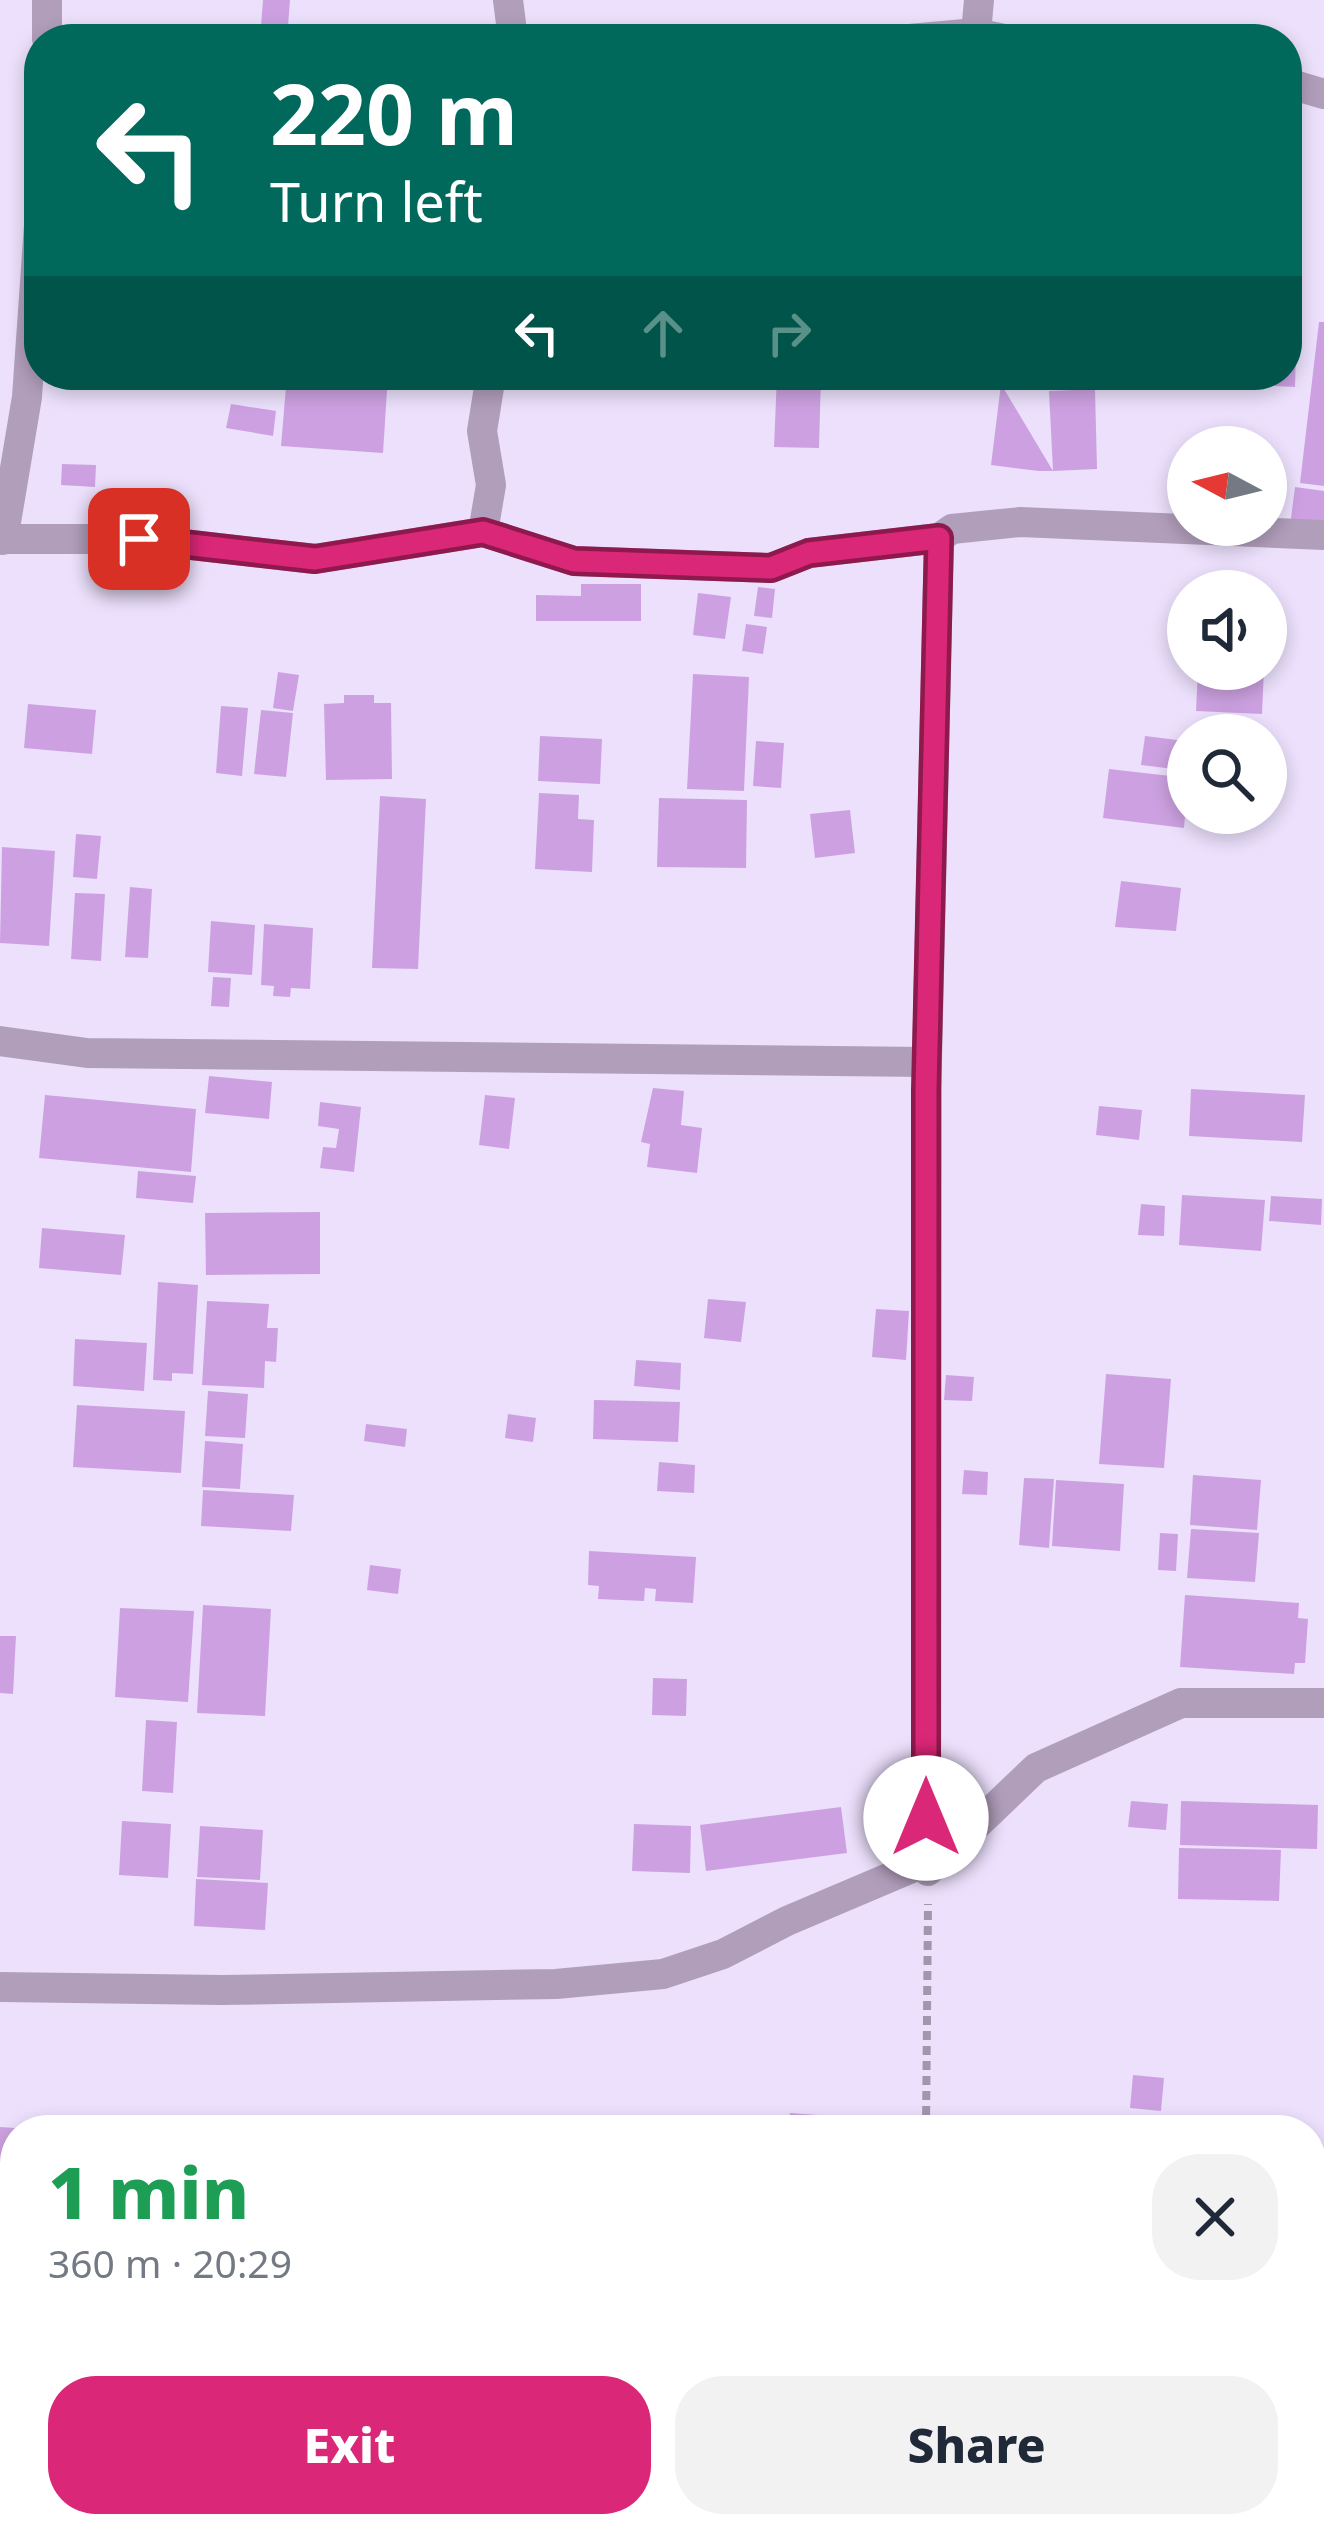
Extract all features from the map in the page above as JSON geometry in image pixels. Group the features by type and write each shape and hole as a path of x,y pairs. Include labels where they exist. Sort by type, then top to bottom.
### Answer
{"street":[{"path":"27,390 2,540 139,539 315,559 483,532 574,561 771,568 809,553 939,538 952,529 1020,522 1324,535"},
{"path":"483,532 490,485 482,431 488,390"},
{"path":"927,1866 927,1062 939,538"},
{"path":"0,1041 87,1053 927,1062"},
{"path":"0,1987 222,1990 556,1984 663,1974 723,1954 788,1921 927,1866 1036,1768 1181,1703 1324,1703"}],"path":[{"path":"926,2115 927,1866"}],"building":[{"path":"263,0 290,0 288,24 261,24"},
{"path":"1319,322 1324,322 1324,486 1300,483"},
{"path":"286,390 387,390 383,453 281,446"},
{"path":"776,390 821,390 819,448 774,447"},
{"path":"1000,390 1005,390 1053,471 991,465"},
{"path":"1095,390 1097,469 1053,471 1049,391"},
{"path":"231,404 276,411 273,436 226,428"},
{"path":"62,464 96,465 95,487 61,485"},
{"path":"1295,487 1324,491 1324,530 1290,526"},
{"path":"581,584 641,584 641,621 536,621 536,595 581,596"},
{"path":"758,587 775,589 772,618 754,616"},
{"path":"698,593 731,597 725,639 693,635"},
{"path":"746,624 767,627 763,654 742,651"},
{"path":"278,672 299,675 293,711 273,708"},
{"path":"693,674 749,677 744,791 687,789"},
{"path":"1197,690 1263,690 1262,714 1196,711"},
{"path":"344,695 374,695 374,703 391,703 392,779 326,780 324,704 344,703"},
{"path":"28,704 96,710 92,754 24,748"},
{"path":"221,706 248,708 242,776 216,773"},
{"path":"261,710 293,713 286,777 254,774"},
{"path":"540,736 602,739 600,784 538,781"},
{"path":"1145,736 1167,739 1167,768 1141,765"},
{"path":"756,741 784,743 781,788 753,786"},
{"path":"1109,769 1167,776 1167,826 1103,818"},
{"path":"539,793 579,795 578,819 594,820 592,872 535,869"},
{"path":"380,796 426,799 418,969 372,968"},
{"path":"659,798 747,800 746,868 657,867"},
{"path":"850,810 855,853 815,858 810,814"},
{"path":"76,834 101,836 97,879 73,877"},
{"path":"2,847 55,851 49,946 0,943"},
{"path":"1121,881 1181,888 1176,931 1115,927"},
{"path":"130,887 152,889 148,958 125,957"},
{"path":"75,893 105,894 101,961 71,959"},
{"path":"211,921 255,925 252,975 208,972"},
{"path":"264,924 313,928 310,989 291,988 290,997 273,996 274,986 261,985"},
{"path":"213,977 231,978 229,1007 211,1006"},
{"path":"209,1076 272,1082 269,1119 205,1113"},
{"path":"653,1088 684,1091 681,1125 702,1128 697,1173 647,1167 650,1144 641,1142"},
{"path":"1191,1089 1305,1095 1302,1142 1189,1136"},
{"path":"45,1095 196,1109 191,1172 39,1158"},
{"path":"485,1095 515,1098 509,1149 479,1145"},
{"path":"320,1102 361,1107 354,1172 320,1168 323,1147 336,1148 339,1129 318,1126"},
{"path":"1099,1106 1142,1110 1139,1140 1096,1135"},
{"path":"138,1171 196,1176 193,1203 136,1198"},
{"path":"1182,1195 1265,1200 1261,1251 1179,1245"},
{"path":"1271,1196 1322,1199 1321,1225 1269,1221"},
{"path":"1141,1204 1165,1206 1164,1236 1138,1235"},
{"path":"320,1212 320,1274 206,1275 205,1213"},
{"path":"42,1228 125,1235 121,1275 39,1268"},
{"path":"158,1282 198,1285 193,1374 172,1373 172,1381 153,1380"},
{"path":"708,1299 746,1302 741,1342 704,1338"},
{"path":"207,1301 269,1304 267,1328 278,1328 276,1362 265,1361 264,1388 202,1385"},
{"path":"876,1309 909,1311 906,1360 872,1357"},
{"path":"75,1339 147,1343 144,1391 73,1386"},
{"path":"636,1360 681,1363 680,1390 634,1386"},
{"path":"1106,1374 1171,1379 1164,1468 1099,1464"},
{"path":"946,1375 974,1377 972,1401 944,1400"},
{"path":"208,1391 248,1394 245,1438 205,1436"},
{"path":"594,1400 680,1402 678,1442 593,1439"},
{"path":"77,1405 185,1411 181,1473 73,1467"},
{"path":"508,1414 536,1418 533,1442 505,1438"},
{"path":"366,1424 407,1429 405,1447 364,1441"},
{"path":"205,1441 243,1444 240,1489 202,1487"},
{"path":"659,1462 695,1465 694,1493 657,1491"},
{"path":"964,1470 988,1472 987,1495 962,1494"},
{"path":"1193,1475 1261,1480 1257,1530 1190,1525"},
{"path":"1024,1478 1054,1479 1049,1548 1019,1545"},
{"path":"1056,1480 1124,1484 1120,1551 1052,1546"},
{"path":"203,1490 294,1495 291,1531 201,1526"},
{"path":"1191,1529 1259,1533 1255,1582 1187,1578"},
{"path":"1160,1533 1178,1534 1176,1571 1158,1570"},
{"path":"589,1551 696,1557 693,1603 655,1601 656,1589 645,1588 644,1601 598,1599 599,1586 588,1585"},
{"path":"370,1565 401,1569 398,1594 367,1590"},
{"path":"1185,1595 1299,1603 1298,1618 1308,1619 1305,1663 1295,1663 1294,1674 1180,1667"},
{"path":"203,1605 271,1609 265,1716 197,1713"},
{"path":"120,1608 194,1611 188,1702 115,1697"},
{"path":"0,1636 16,1636 13,1694 0,1693"},
{"path":"653,1678 687,1679 686,1716 652,1715"},
{"path":"146,1720 177,1722 173,1793 142,1791"},
{"path":"1131,1801 1168,1804 1166,1830 1128,1827"},
{"path":"1181,1801 1318,1805 1317,1849 1180,1845"},
{"path":"841,1807 847,1853 706,1871 700,1825"},
{"path":"122,1821 171,1824 168,1878 119,1875"},
{"path":"634,1824 691,1826 690,1873 632,1871"},
{"path":"200,1826 263,1830 260,1880 197,1877"},
{"path":"1179,1848 1281,1850 1279,1901 1178,1899"},
{"path":"196,1879 268,1883 265,1930 194,1926"},
{"path":"1133,2075 1164,2078 1161,2111 1130,2108"}],"route":[{"path":"139,539 315,559 483,532 574,561 771,568 809,553 939,538 926,1090 926,1818"}]}
